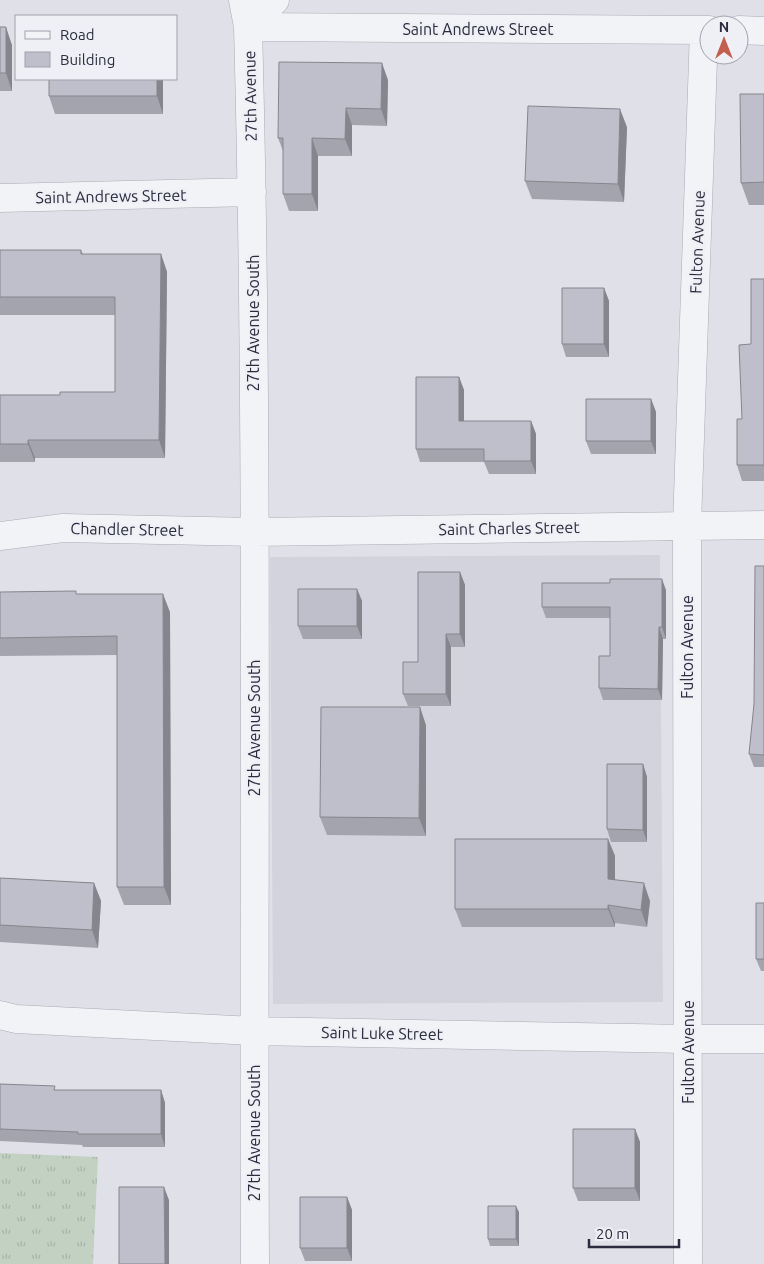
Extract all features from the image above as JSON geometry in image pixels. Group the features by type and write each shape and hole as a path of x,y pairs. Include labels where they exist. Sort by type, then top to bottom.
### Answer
{"street":[{"name":"27th Avenue","path":"243,0 248,27 252,192"},
{"path":"248,27 275,0"},
{"name":"Saint Andrews Street","path":"248,27 699,30"},
{"path":"749,30 764,31"},
{"name":"Fulton Avenue","path":"688,1264 687,525 705,65"},
{"name":"Saint Andrews Street","path":"0,198 252,192"},
{"name":"27th Avenue South","path":"252,192 255,532 254,1264"},
{"name":"Saint Charles Street","path":"255,532 764,525"},
{"name":"Chandler Street","path":"0,536 63,528 255,532"},
{"name":"Saint Luke Street","path":"0,1015 16,1019 254,1031 764,1039"}],"shaded area":[{"path":"660,555 663,1002 273,1004 270,557"}],"green space":[{"path":"0,1153 98,1157 93,1264 0,1264"}],"building":[{"path":"0,27 6,27 6,73 0,73"},
{"path":"279,62 382,63 381,109 346,108 345,139 312,138 312,194 283,194 283,138 278,138"},
{"path":"49,80 157,80 157,96 49,96"},
{"path":"740,94 764,94 764,182 741,183"},
{"path":"528,106 620,109 618,184 525,181"},
{"path":"0,250 81,250 81,254 161,254 159,440 28,440 28,444 0,444 0,395 60,395 60,392 115,392 115,297 0,297"},
{"path":"751,279 764,279 764,465 737,465 737,419 742,419 739,345 751,344"},
{"path":"562,288 604,288 604,344 562,344"},
{"path":"416,377 459,377 459,421 531,421 531,461 484,461 484,449 416,449"},
{"path":"586,399 651,399 651,441 586,441"},
{"path":"755,566 764,566 764,755 749,754 754,704"},
{"path":"418,572 460,572 460,634 446,634 446,694 403,694 403,662 418,662"},
{"path":"610,579 662,579 662,627 659,627 658,689 599,688 599,656 610,656 610,607 542,607 542,583 610,583"},
{"path":"298,589 357,589 357,626 298,626"},
{"path":"76,591 76,594 163,594 164,887 117,887 117,636 0,638 0,592"},
{"path":"321,707 420,707 419,818 320,817"},
{"path":"607,764 643,764 643,830 607,829"},
{"path":"455,839 608,839 608,879 644,883 641,910 608,905 608,909 455,909"},
{"path":"0,878 94,883 92,930 0,925"},
{"path":"756,903 764,903 764,959 756,959"},
{"path":"0,1084 55,1086 54,1090 161,1090 161,1134 78,1134 78,1132 0,1129"},
{"path":"573,1129 635,1129 635,1188 573,1188"},
{"path":"119,1187 164,1187 165,1264 119,1264"},
{"path":"300,1197 347,1197 347,1248 300,1248"},
{"path":"488,1206 516,1206 516,1239 488,1239"}]}
